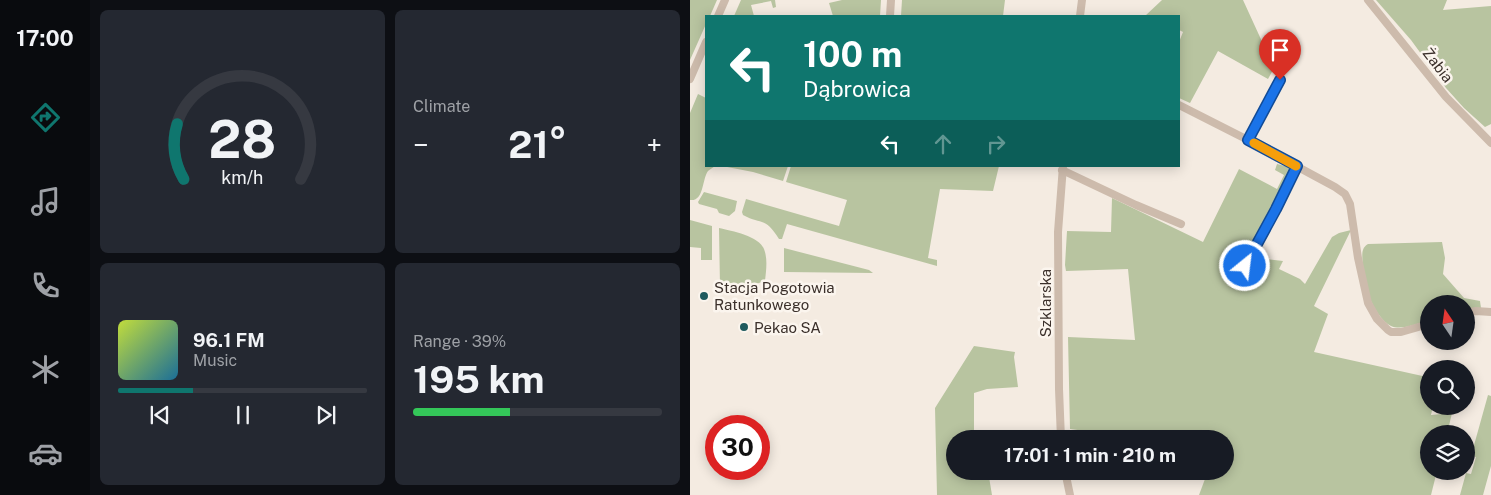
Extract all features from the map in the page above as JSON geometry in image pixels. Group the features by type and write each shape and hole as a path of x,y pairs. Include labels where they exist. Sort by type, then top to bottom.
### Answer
{"street":[{"path":"718,15 725,0"},
{"path":"890,15 891,0"},
{"path":"1080,15 1082,0"},
{"name":"Żabia","path":"1368,0 1446,97 1491,143"},
{"path":"690,79 705,44"},
{"path":"1248,140 1280,80"},
{"path":"1180,106 1335,187 1348,199 1362,280 1370,307 1391,332 1401,332 1420,327"},
{"path":"1245,266 1297,166"},
{"path":"1063,168 1136,205 1181,224"},
{"name":"Szklarska","path":"1061,430 1058,232 1063,168"},
{"path":"1475,311 1491,312"},
{"path":"1067,480 1070,495"}],"green space":[{"path":"690,0 717,0 710,15 705,15 705,26 690,60"},
{"path":"741,0 775,0 776,7 773,8 771,1 751,5 754,15 734,15"},
{"path":"842,0 881,0 880,15 833,15 829,3"},
{"path":"902,0 1005,0 1003,15 901,15"},
{"path":"1162,0 1243,0 1270,59 1280,73 1273,70 1268,79 1218,51 1190,103 1180,98 1180,40 1183,32 1180,30 1180,15 1146,15"},
{"path":"1376,0 1447,0 1443,10 1491,6 1491,124 1485,127 1464,108 1446,88 1411,40"},
{"path":"698,94 705,98 705,167 714,167 708,171 700,194 695,200 690,200 690,113"},
{"path":"1277,164 1289,167 1291,173 1280,199 1270,211 1239,267 1246,271 1257,258 1283,261 1279,269 1300,279 1305,284 1332,237 1351,230 1314,306 1328,314 1314,352 1420,375 1420,415 1452,415 1449,425 1420,425 1420,480 1435,480 1431,495 1199,495 1205,480 1234,480 1234,430 1070,429 1068,337 1135,340 1128,269 1066,271 1067,231 1111,232 1112,198 1203,242 1239,169 1277,189 1284,175 1275,170"},
{"path":"727,167 788,167 783,181"},
{"path":"791,167 999,167 993,191 940,189 928,258 937,260 937,266 787,224 782,239 779,239 766,224 743,215 742,212 746,199 839,226 847,200 786,182"},
{"path":"704,192 737,201 735,211 729,216 719,213 717,209 699,204 698,202"},
{"path":"690,220 712,226 712,260 701,260 701,248 690,247"},
{"path":"719,228 751,237 761,244 766,257 765,281 750,284 750,287 720,286"},
{"path":"1442,242 1445,258 1443,274 1461,295 1420,295 1420,323 1400,328 1391,326 1381,318 1369,295 1362,259 1364,247 1368,244"},
{"path":"784,248 869,270 873,273 784,272"},
{"path":"1475,300 1480,301 1481,308 1475,309"},
{"path":"974,346 1015,352 1018,387 987,389 974,393 974,430 946,430 946,480 990,480 992,495 937,495 935,408"},
{"path":"1488,395 1491,396 1491,466 1483,495 1460,495 1464,480 1475,480 1475,442"}],"slow traffic":[{"path":"1254,143 1296,166"}],"place":[{"name":"Stacja Pogotowia Ratunkowego","path":"704,296"},
{"name":"Pekao SA","path":"744,327"}],"route":[{"path":"1245,266 1297,166 1248,140 1280,80"}]}
